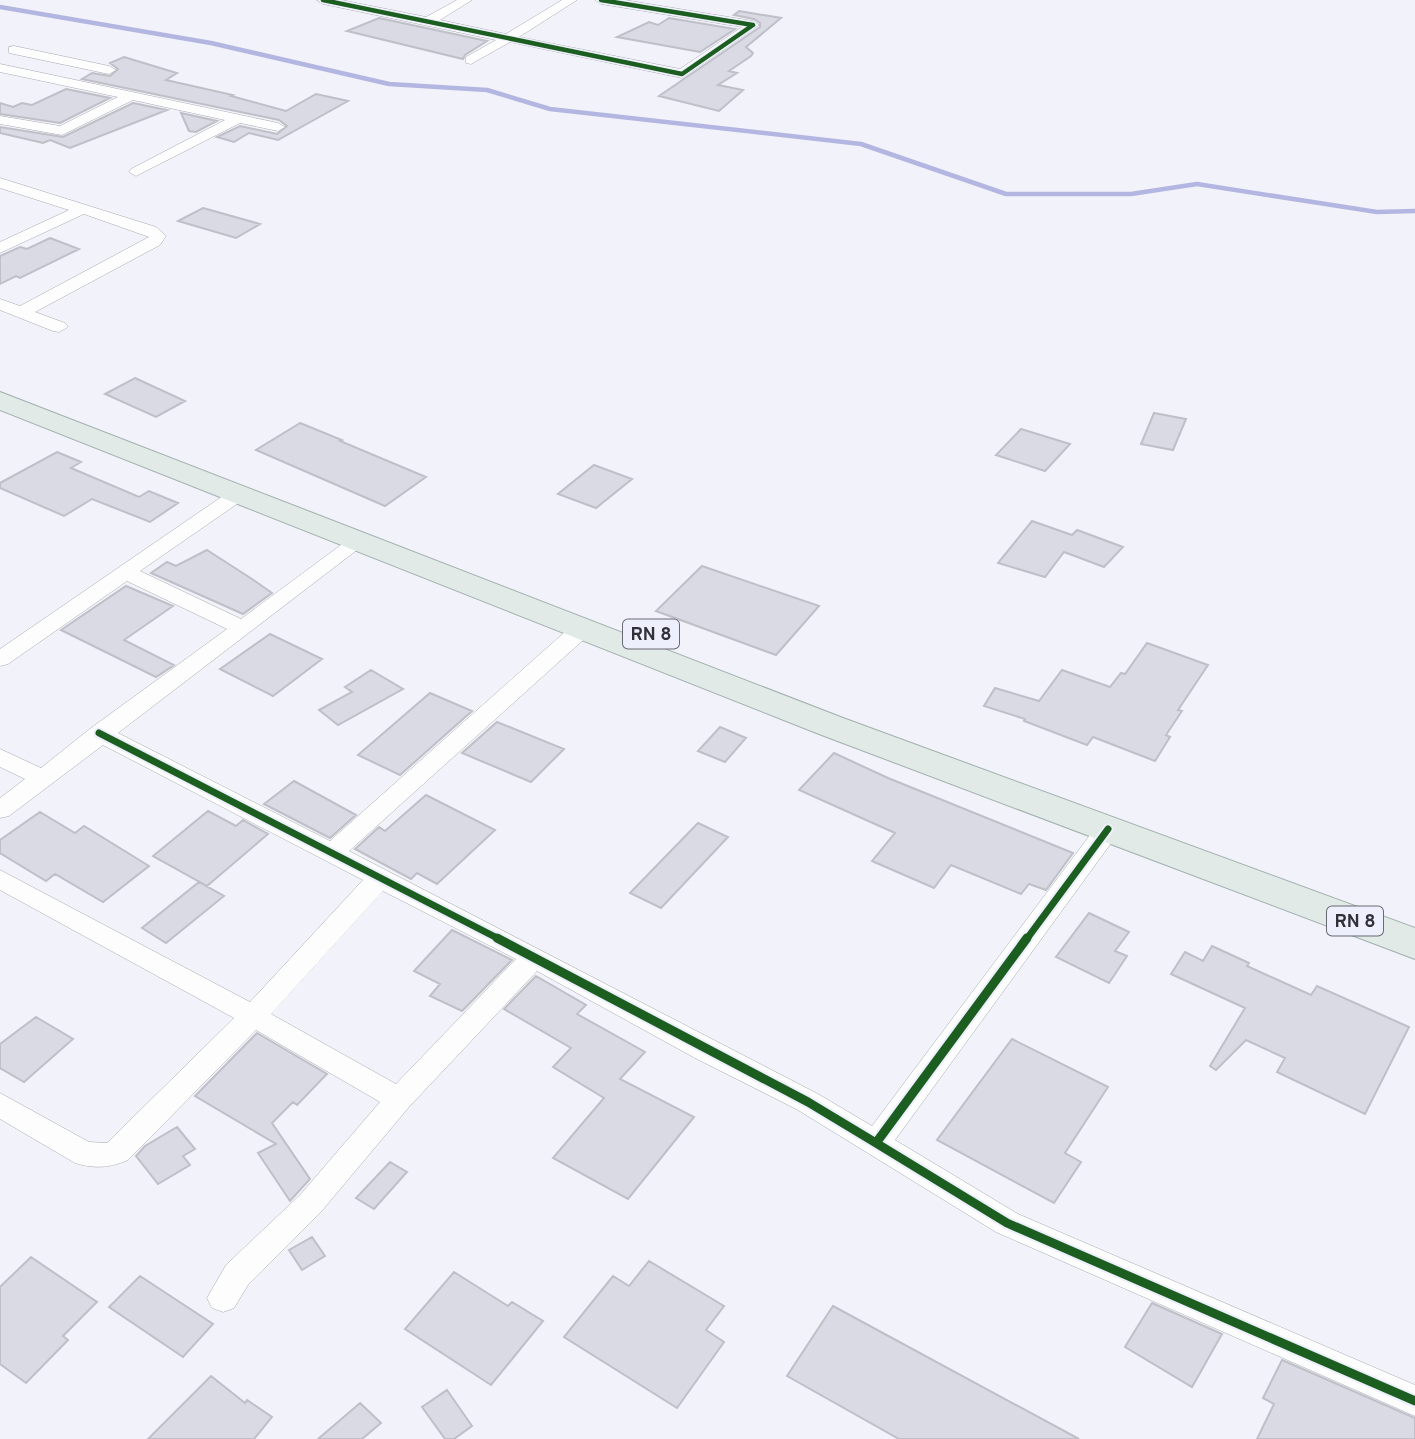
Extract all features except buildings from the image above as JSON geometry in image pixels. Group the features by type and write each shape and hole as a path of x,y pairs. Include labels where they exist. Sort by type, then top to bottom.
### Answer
{"main road":[{"name":"RN 8","path":"0,382 1031,782 1268,880 1296,898"},
{"name":"RN 8","path":"0,400 831,726 1415,944"}],"street":[{"path":"323,0 682,74 753,25 654,4 601,0"},
{"path":"429,21 466,0"},
{"path":"471,60 571,0"},
{"path":"0,58 34,37"},
{"path":"0,44 109,70"},
{"path":"0,68 278,127"},
{"path":"0,120 62,131 133,95"},
{"path":"136,172 237,119"},
{"path":"0,183 85,208 150,230 158,236 155,242 21,312"},
{"path":"0,247 85,208"},
{"path":"0,304 59,327"},
{"path":"0,659 240,493"},
{"path":"0,810 99,733 360,540"},
{"path":"125,572 242,628"},
{"path":"333,852 583,628"},
{"path":"99,733 333,852 808,1102 1007,1223 1415,1401"},
{"path":"0,757 42,778"},
{"path":"876,1143 1108,829"},
{"path":"0,1105 85,1154 109,1155 118,1151 253,1016 381,877"},
{"path":"0,879 253,1016 399,1099"},
{"path":"223,1298 237,1275 310,1203 399,1099 534,957"}],"waterway":[{"path":"0,7 211,43 389,84 487,90 550,109 861,144 1006,194 1131,194 1197,184 1377,212 1415,211"}],"cycle path":[{"path":"323,0 682,74 753,25 601,0"},
{"path":"99,733 584,983 705,1050 808,1102 876,1143 1108,829"},
{"path":"876,1143 1007,1223 1415,1401"}]}
